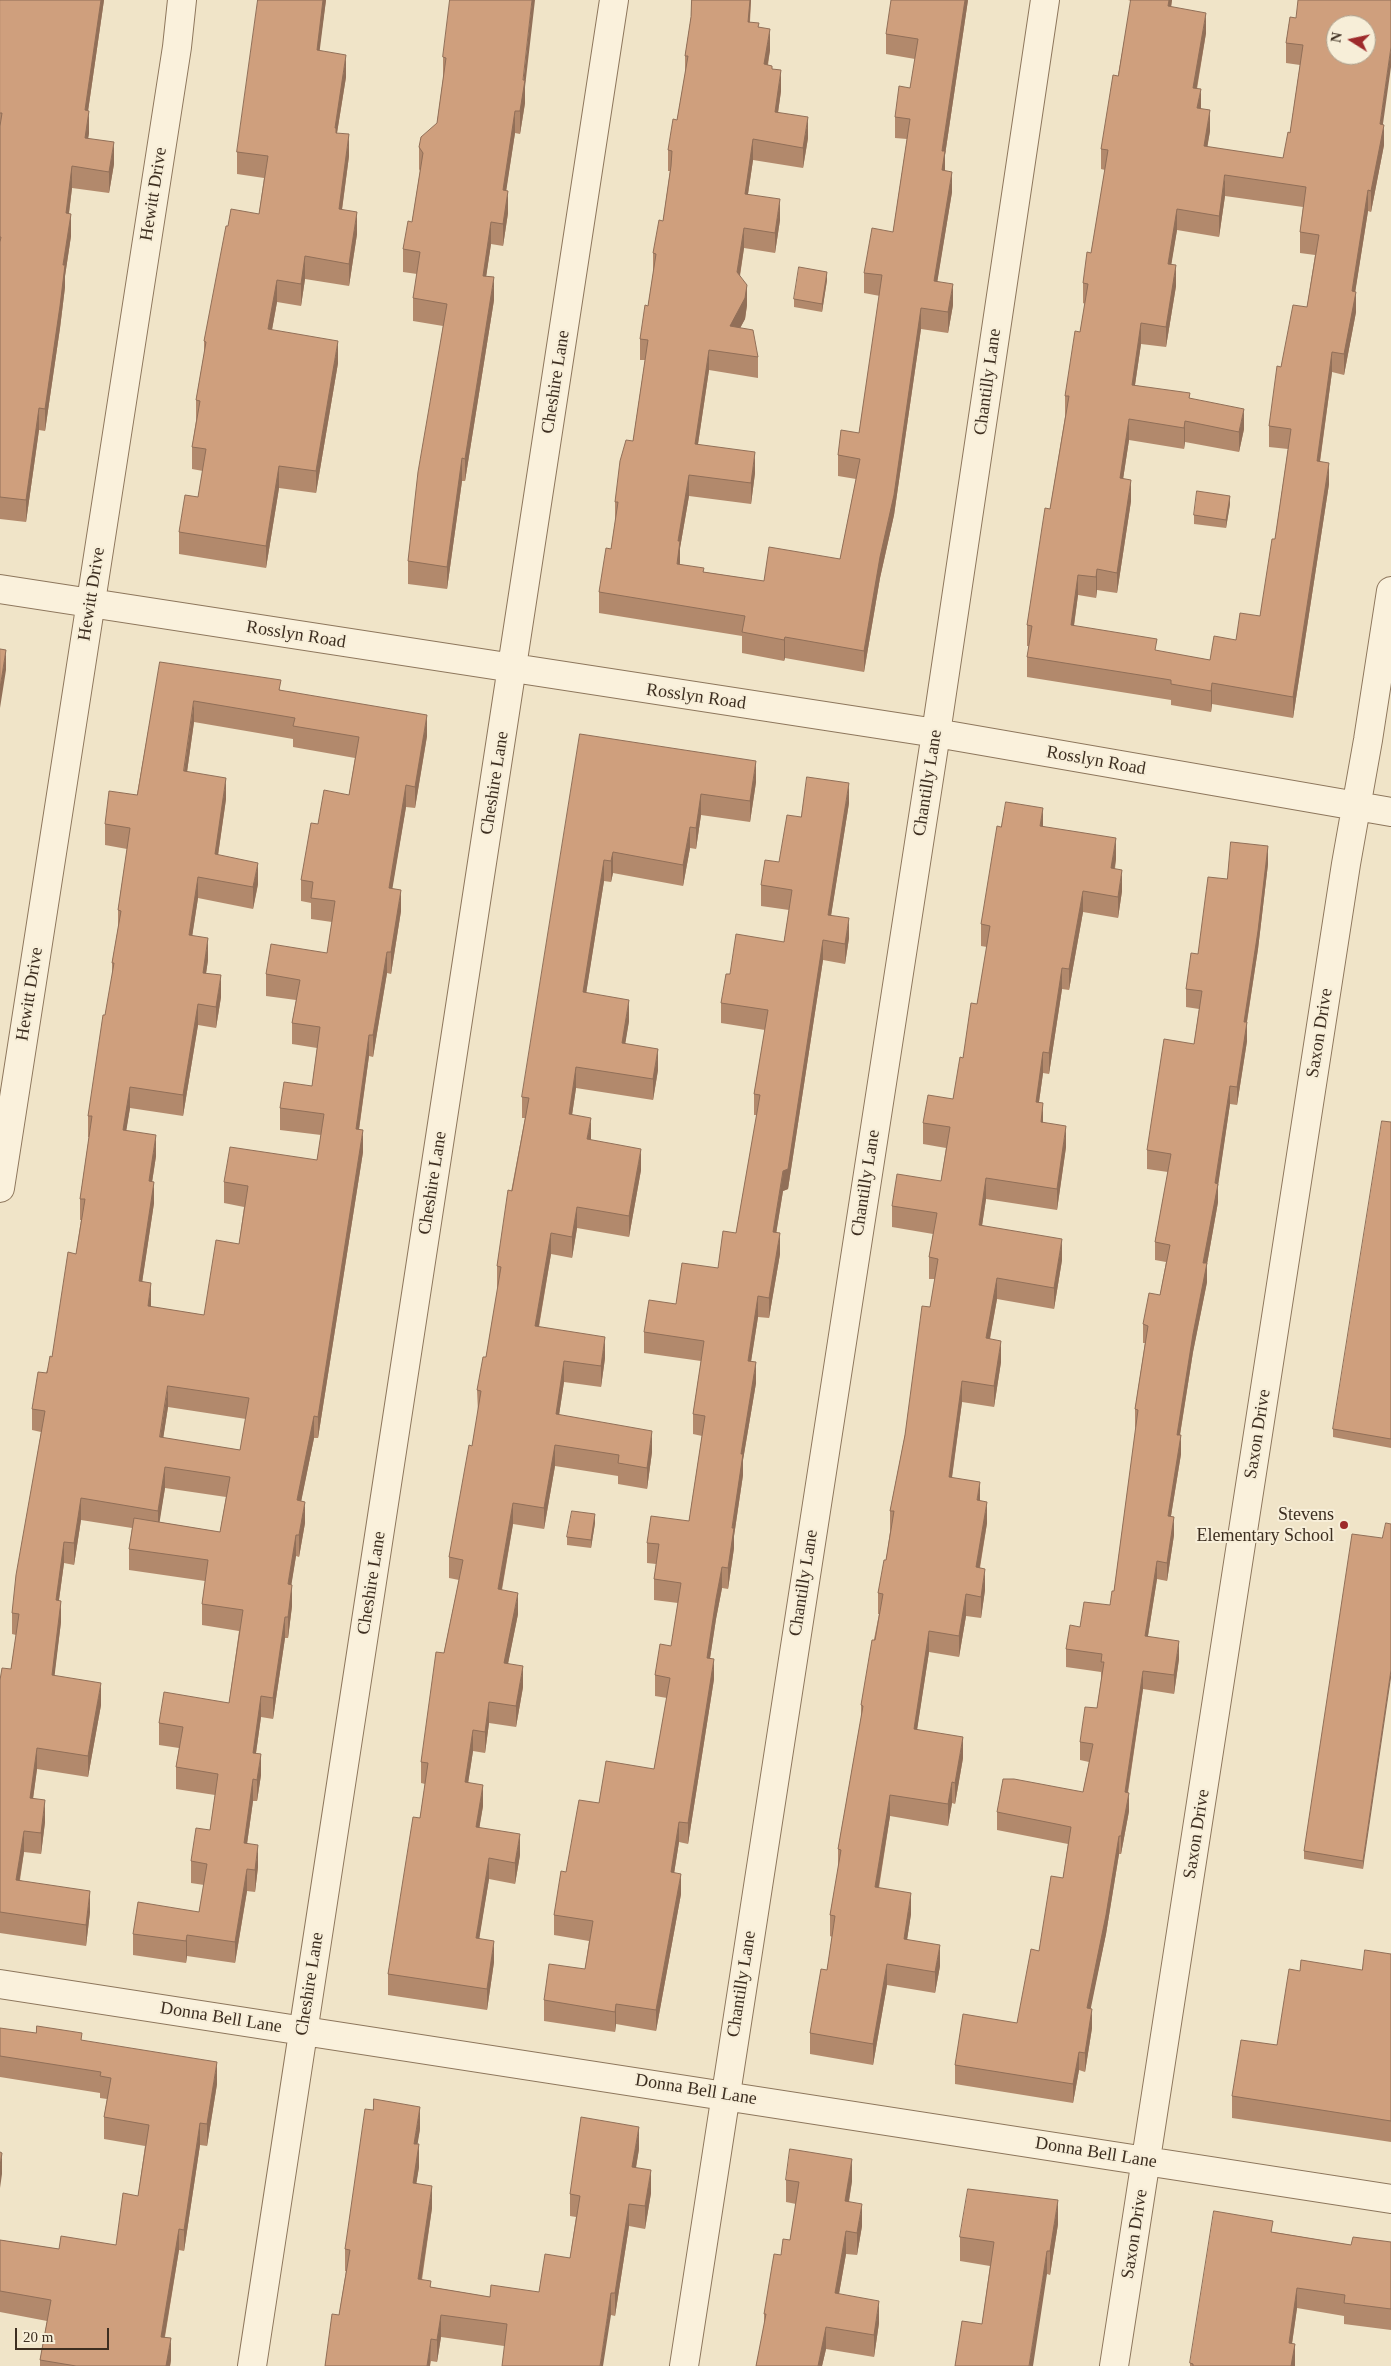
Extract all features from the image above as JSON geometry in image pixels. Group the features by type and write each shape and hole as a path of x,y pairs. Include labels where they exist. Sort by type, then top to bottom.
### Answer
{"street":[{"name":"Hewitt Drive","path":"0,1188 172,77 182,0"},
{"name":"Cheshire Lane","path":"252,2366 614,0"},
{"name":"Chantilly Lane","path":"684,2366 724,2095 936,733 1045,0"},
{"name":"Rosslyn Road","path":"0,589 936,733 1391,812"},
{"name":"Saxon Drive","path":"1114,2366 1355,806 1368,740 1391,591"},
{"name":"Donna Bell Lane","path":"0,1984 1391,2199"}],"building":[{"path":"0,0 101,0 85,110 89,111 85,138 114,142 109,172 72,166 66,213 71,214 63,265 65,265 60,306 45,409 39,408 26,500 0,497 0,126 2,113 0,113"},
{"path":"258,0 323,0 317,50 346,55 335,128 336,133 349,134 339,209 357,212 349,264 305,256 301,284 277,280 268,329 338,341 316,471 279,466 266,546 179,532 185,495 198,497 206,449 192,447 200,401 196,400 206,342 204,341 226,226 228,226 231,209 259,214 268,156 237,152"},
{"path":"450,0 532,0 523,80 525,80 520,111 515,111 503,190 508,191 503,224 491,222 483,276 494,277 465,459 462,458 447,567 408,561 418,472 447,304 413,298 420,252 403,249 408,221 412,222 423,153 419,147 421,137 437,123 446,58 443,57"},
{"path":"692,0 750,0 748,22 759,23 758,27 770,29 764,64 772,66 772,69 781,70 775,112 808,117 803,148 753,139 745,194 780,199 775,233 744,228 737,272 747,285 745,298 730,326 753,330 758,357 709,350 695,444 755,452 751,483 689,475 678,541 680,541 677,564 704,568 703,572 764,581 769,547 840,559 860,459 838,455 841,430 859,433 882,275 864,273 872,228 893,232 910,119 895,117 899,86 910,88 918,39 886,34 891,0 965,0 942,151 945,151 942,170 952,172 934,281 953,284 948,312 921,308 894,495 880,557 864,651 785,637 784,640 742,632 745,616 599,592 606,548 611,549 618,502 615,502 620,461 626,440 633,441 648,340 640,339 645,305 648,306 656,254 653,253 659,220 663,221 671,166 672,151 668,150 673,119 677,120 688,56 685,56"},
{"path":"1131,0 1169,0 1168,6 1206,13 1193,88 1201,89 1197,108 1210,110 1204,146 1283,158 1288,132 1290,133 1303,45 1286,43 1290,17 1296,18 1298,0 1391,0 1391,47 1380,124 1384,125 1371,191 1368,190 1352,291 1356,292 1344,354 1332,352 1317,461 1329,463 1293,697 1212,683 1211,691 1171,684 1171,680 1027,657 1032,626 1027,625 1045,508 1050,509 1069,396 1065,396 1075,331 1080,332 1088,284 1083,283 1087,252 1091,253 1108,150 1101,149 1113,75 1118,76","holes":["1225,175 1306,187 1300,232 1319,235 1307,307 1293,305 1281,367 1277,366 1269,426 1291,429 1275,539 1272,539 1260,616 1240,613 1236,640 1214,636 1210,660 1155,650 1157,639 1071,625 1078,575 1096,577 1097,569 1117,573 1131,480 1120,478 1129,419 1184,428 1185,421 1239,432 1244,409 1189,398 1190,393 1132,385 1141,323 1166,327 1176,265 1168,264 1177,209 1219,216"]},
{"path":"799,267 827,272 822,304 794,299"},
{"path":"1197,491 1230,496 1226,520 1194,515"},
{"path":"0,649 6,650 0,688"},
{"path":"160,662 281,680 279,690 427,715 415,787 406,785 389,888 401,890 391,952 387,952 373,1035 369,1035 356,1129 363,1130 318,1417 314,1416 297,1500 305,1502 299,1535 296,1535 288,1584 292,1585 288,1617 285,1617 273,1698 261,1696 253,1753 261,1754 257,1780 253,1779 244,1843 258,1845 255,1870 247,1869 235,1942 187,1935 186,1941 133,1934 138,1902 199,1912 207,1864 191,1861 196,1828 210,1830 218,1774 176,1767 183,1727 159,1723 164,1692 229,1703 243,1610 202,1604 208,1560 129,1549 134,1518 220,1532 230,1477 165,1467 158,1511 81,1498 74,1543 64,1542 56,1600 61,1601 52,1675 101,1683 88,1756 37,1748 30,1798 45,1800 41,1833 24,1831 16,1880 90,1891 86,1925 0,1912 0,1680 2,1668 11,1669 19,1614 12,1613 16,1575 45,1411 32,1409 38,1372 47,1373 50,1356 52,1357 68,1252 76,1254 85,1199 80,1199 92,1116 88,1116 121,911 118,910 130,828 105,824 109,791 137,795","holes":["194,701 295,718 293,726 359,737 349,795 324,790 318,824 311,823 301,880 313,882 311,898 335,901 327,953 271,944 266,974 300,980 292,1023 320,1027 312,1086 284,1082 280,1108 324,1114 317,1160 230,1147 224,1182 248,1186 239,1244 216,1240 204,1315 148,1306 151,1283 139,1281 154,1182 149,1181 156,1135 123,1130 130,1087 183,1095 198,1004 216,1007 221,975 203,973 208,938 189,935 198,877 253,887 258,863 215,854 226,778 184,771","168,1386 249,1398 240,1450 160,1437"]},
{"path":"580,734 756,761 750,801 701,794 696,828 690,827 683,865 613,852 611,861 604,860 583,992 629,1000 622,1043 658,1049 653,1079 576,1067 569,1114 591,1118 587,1139 641,1149 629,1216 577,1207 572,1237 551,1233 535,1326 605,1337 601,1366 564,1361 556,1414 652,1431 647,1468 618,1463 619,1455 555,1445 544,1508 513,1503 498,1589 518,1593 504,1663 523,1666 516,1706 489,1702 485,1732 473,1730 465,1782 483,1785 476,1827 520,1834 515,1863 489,1858 476,1938 494,1941 487,1989 388,1974 413,1817 420,1818 428,1763 421,1762 436,1652 444,1653 463,1560 449,1557 469,1445 472,1446 481,1391 477,1390 483,1357 486,1357 501,1267 497,1266 508,1190 512,1191 529,1098 522,1097"},
{"path":"807,777 849,783 828,915 849,918 845,944 823,940 788,1169 783,1171 773,1232 780,1233 769,1298 758,1296 748,1361 756,1362 741,1454 743,1454 732,1528 734,1528 728,1568 722,1567 716,1599 707,1658 714,1659 688,1823 679,1822 671,1872 681,1874 656,2010 616,2004 615,2012 544,2000 549,1964 585,1969 593,1921 554,1915 561,1871 566,1872 579,1800 599,1803 606,1761 654,1769 670,1678 655,1675 660,1644 671,1646 681,1583 654,1579 659,1544 647,1543 651,1516 689,1521 705,1416 693,1414 704,1341 644,1332 649,1300 676,1304 682,1263 718,1268 723,1231 736,1233 760,1095 754,1094 768,1010 721,1003 726,974 730,974 736,934 784,942 792,890 761,885 765,860 779,862 787,815 801,817"},
{"path":"1006,802 1043,808 1040,826 1116,838 1111,868 1122,870 1118,897 1083,891 1069,969 1062,968 1049,1053 1043,1052 1036,1102 1043,1103 1041,1122 1066,1126 1057,1189 986,1178 979,1225 1062,1239 1054,1288 997,1278 986,1338 1001,1341 994,1386 962,1381 949,1477 980,1482 977,1500 987,1502 976,1567 985,1569 981,1597 966,1594 959,1636 929,1631 914,1729 963,1737 955,1783 952,1782 948,1804 890,1795 875,1887 911,1893 904,1939 940,1945 935,1972 887,1964 873,2044 810,2033 821,1969 827,1970 835,1916 830,1915 841,1850 838,1849 863,1706 861,1705 872,1640 875,1640 883,1594 878,1593 884,1560 886,1560 894,1511 890,1511 905,1435 922,1306 930,1307 938,1259 929,1257 937,1213 892,1206 897,1174 941,1181 950,1127 923,1123 928,1095 953,1099 960,1057 963,1058 971,1003 977,1004 990,926 981,924 997,826 1001,827"},
{"path":"1231,842 1268,846 1258,931 1244,1022 1247,1022 1237,1087 1230,1086 1215,1183 1218,1184 1203,1263 1207,1263 1193,1334 1177,1435 1181,1435 1168,1516 1174,1517 1167,1563 1157,1561 1145,1636 1179,1641 1174,1675 1143,1671 1125,1792 1129,1793 1121,1836 1119,1836 1106,1915 1087,2008 1092,2009 1085,2053 1079,2052 1073,2084 955,2065 963,2014 1017,2023 1031,1949 1039,1951 1051,1876 1063,1878 1071,1827 997,1812 1003,1779 1014,1779 1083,1792 1093,1744 1080,1742 1085,1707 1097,1708 1104,1662 1101,1662 1102,1654 1066,1649 1070,1625 1080,1627 1084,1602 1110,1605 1112,1591 1114,1591 1138,1410 1135,1409 1148,1326 1143,1324 1149,1293 1160,1295 1170,1245 1155,1242 1171,1154 1147,1150 1164,1039 1194,1044 1202,991 1186,989 1191,953 1198,954 1208,877 1227,879"},
{"path":"1382,1121 1391,1122 1391,1439 1333,1429"},
{"path":"572,1511 595,1514 591,1540 567,1537"},
{"path":"1386,1523 1391,1524 1391,1670 1363,1861 1304,1851 1352,1534 1382,1538"},
{"path":"1365,1950 1391,1954 1391,2121 1232,2096 1241,2040 1277,2045 1289,1969 1300,1971 1301,1960 1362,1970"},
{"path":"37,2026 82,2033 81,2040 217,2062 207,2124 200,2123 184,2230 179,2229 161,2337 171,2338 166,2366 76,2366 40,2360 51,2300 0,2291 0,2240 59,2249 61,2236 116,2245 123,2193 138,2196 149,2125 104,2117 111,2078 100,2076 101,2072 0,2056 0,2028 36,2033"},
{"path":"374,2099 420,2107 414,2144 419,2144 413,2183 432,2186 418,2279 431,2281 430,2287 490,2297 491,2285 539,2292 545,2254 570,2258 580,2196 570,2194 581,2117 639,2127 632,2167 651,2170 645,2206 629,2204 615,2293 611,2293 600,2366 502,2366 507,2324 441,2315 437,2340 431,2339 427,2366 325,2366 332,2314 339,2315 350,2250 345,2249 365,2109 373,2110"},
{"path":"790,2149 852,2159 845,2201 862,2204 857,2233 846,2231 835,2293 879,2301 874,2335 826,2327 818,2366 756,2366 766,2314 764,2314 774,2254 781,2255 783,2239 790,2240 799,2182 786,2180"},
{"path":"968,2189 1058,2200 1050,2251 1047,2251 1029,2366 955,2366 962,2321 982,2324 994,2242 960,2237"},
{"path":"1214,2211 1273,2221 1271,2232 1351,2245 1353,2237 1391,2242 1391,2309 1344,2303 1345,2295 1297,2288 1289,2343 1295,2344 1291,2366 1193,2366 1190,2363"}],"place":[{"name":"Stevens Elementary School","path":"1344,1525"}]}
